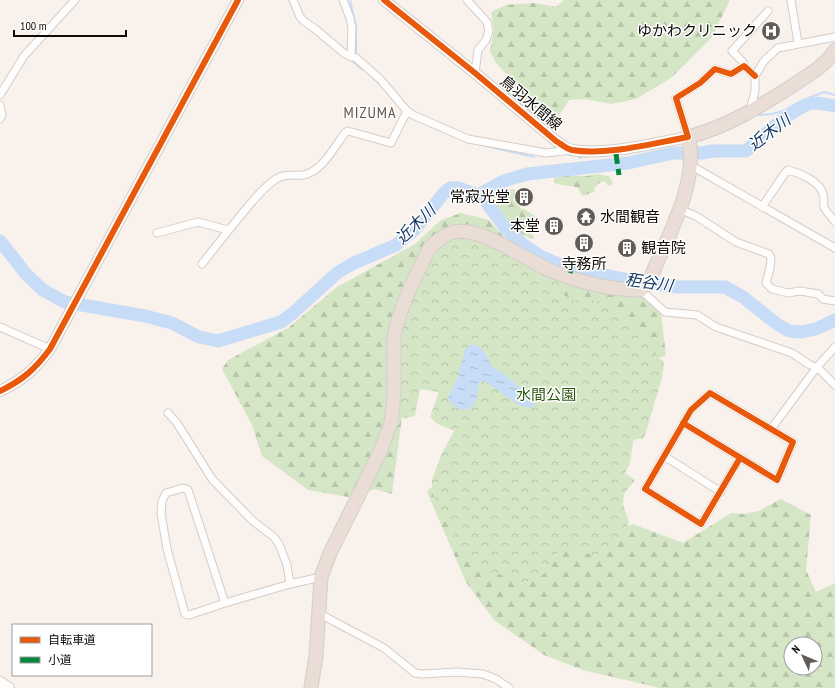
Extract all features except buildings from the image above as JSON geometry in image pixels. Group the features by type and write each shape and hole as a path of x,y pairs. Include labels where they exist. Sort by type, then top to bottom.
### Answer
{"highway":[{"path":"311,688 316,656 321,577 330,553 379,454 387,434 393,412 394,336 396,326 418,271 429,250 436,242 454,232 471,232 482,234 524,258 569,278 611,287 642,289 652,272 680,209 685,193 690,163 689,140 749,113 818,68 830,58 835,50"}],"street":[{"path":"0,95 24,56 75,0"},
{"path":"0,391 20,380 32,371 50,349 238,0"},
{"path":"293,0 300,17 305,22 345,54 356,58 380,79 407,111 423,120 468,139 546,153 571,150"},
{"path":"343,0 352,28 351,57"},
{"name":"鳥羽水間線","path":"384,0 476,73 556,141 571,150 616,150 689,140"},
{"path":"467,0 487,22 489,31 486,40 478,50 476,73"},
{"path":"791,0 798,43"},
{"path":"755,76 744,66 744,62 732,51 768,11"},
{"path":"749,113 755,91 755,76 764,62 778,48 835,37"},
{"path":"689,140 676,98 700,83 715,69 731,74 744,66"},
{"path":"0,105 2,116 0,119"},
{"path":"202,264 228,230 263,189 277,178 288,174 302,175 310,173 318,168 348,130 391,143 407,111"},
{"path":"690,163 762,207 835,248"},
{"path":"762,207 784,173 788,170 798,173 812,181 820,189 823,194 824,207 835,222"},
{"path":"680,209 696,216 736,242 769,254 772,258 766,283 772,289 788,293 800,291 818,294 823,299 835,301"},
{"path":"157,233 198,222 228,230"},
{"path":"642,289 665,312 697,315 716,327 792,353 816,368 835,385"},
{"path":"0,327 50,349"},
{"path":"770,429 816,368 835,348"},
{"path":"683,423 777,480 793,442 710,393 691,410 683,423 645,489 701,524 740,458"},
{"path":"168,413 177,424 212,479 253,521 274,537 279,544 287,565 290,584"},
{"path":"664,456 721,492"},
{"path":"225,603 188,490 182,488 166,493 162,501 162,513 167,549 185,614 189,615 290,584 321,577"},
{"path":"318,613 384,648 415,673 457,672 483,674 496,679 509,688"},
{"path":"0,682 9,688"}],"green space":[{"path":"564,0 730,0 712,37 671,78 636,99 611,104 586,99 569,100 558,117 542,125 500,89 509,77 496,63 490,51 494,29 491,12 506,5 534,3 556,7"},
{"path":"598,174 610,177 613,184 608,186 605,181 602,182 597,185 594,192 582,196 578,188 554,182 554,178 559,175 586,176"},
{"path":"513,189 515,190 515,196 513,200 522,209 536,217 529,229 534,237 533,239 509,227 492,198 495,193"},
{"path":"461,213 489,220 509,243 559,268 643,295 661,313 666,356 645,361 415,315 392,494 375,489 348,497 308,490 262,456 252,425 222,369 228,360 288,328 337,287 415,244 441,220"},
{"name":"水間公園","path":"470,237 482,239 509,256 565,282 561,293 574,301 592,300 615,309 638,326 652,351 664,362 662,378 645,435 643,439 636,439 633,441 630,464 625,473 635,480 624,494 623,504 629,522 624,535 603,553 593,556 580,550 563,547 558,552 545,573 534,579 519,584 505,576 475,567 463,557 449,524 435,501 432,491 432,480 442,453 454,431 438,424 430,417 439,392 420,389 415,416 406,418 399,416 401,387 399,333 419,282 430,258 437,251 453,239"},
{"path":"460,455 605,536 633,524 683,543 731,513 743,514 759,511 781,499 811,515 806,570 816,592 835,583 835,688 660,688 583,670 544,655 494,620 466,582 427,492"}],"water":[{"path":"472,344 484,351 492,367 504,374 532,398 534,405 532,408 520,406 483,380 479,383 475,402 469,409 465,410 457,408 451,402 448,398 458,377 465,350"}],"waterway":[{"path":"350,0 356,26 356,54"},
{"path":"349,59 356,64"},
{"path":"356,64 362,69 363,68"},
{"path":"372,77 381,85"},
{"path":"759,115 783,111 801,101 824,92 835,95"},
{"name":"近木川","path":"478,195 504,181 527,174 628,163 673,153 746,151 776,125 800,108 814,103 835,106"},
{"path":"473,143 534,157"},
{"path":"579,158 587,156"},
{"name":"近木川","path":"0,241 26,274 43,290 65,302 145,316 172,323 199,337 218,341 281,322 337,273 352,264 396,245 415,229 443,194 450,188 459,188 478,195 484,199 506,229 524,245 540,256 565,267 629,280 677,287 725,287 743,297 777,324 789,331 801,332 816,329 835,320"}],"marked path":[{"path":"616,154 619,175"},
{"path":"570,273 574,259"}],"cycle path":[{"path":"0,391 15,383 28,373 50,349 238,0"},
{"path":"384,0 475,73 556,141 572,150 615,150 688,137 676,98 700,83 715,69 731,74 744,66 755,76"},
{"path":"683,423 777,480 793,442 710,393 691,410 645,489 701,524 740,458"}],"place":[{"name":"ゆかわクリニック","path":"771,31"},
{"name":"常寂光堂","path":"524,197"},
{"name":"水間観音","path":"586,217"},
{"name":"本堂","path":"554,226"},
{"name":"寺務所","path":"584,243"},
{"name":"観音院","path":"627,248"}],"district":[{"name":"MIZUMA","path":"370,112"}],"water label":[{"name":"秬谷川","path":"649,282"}]}
